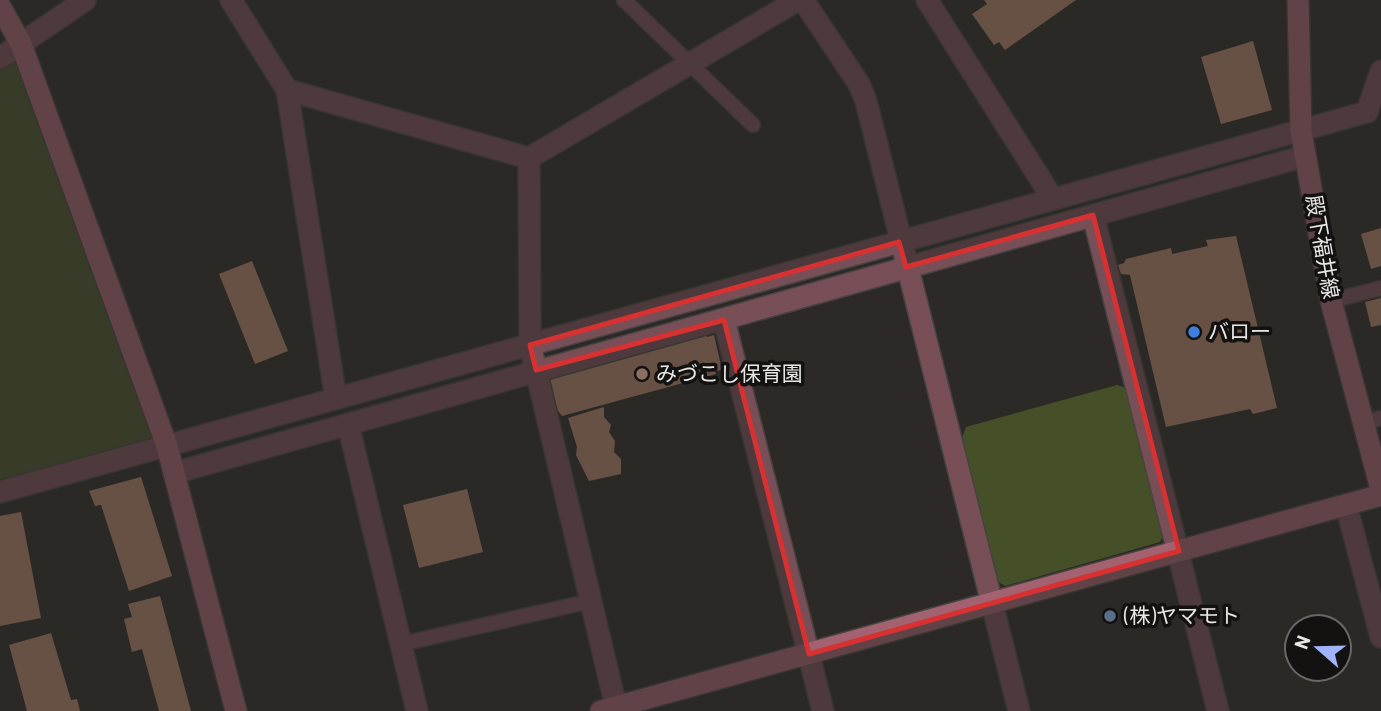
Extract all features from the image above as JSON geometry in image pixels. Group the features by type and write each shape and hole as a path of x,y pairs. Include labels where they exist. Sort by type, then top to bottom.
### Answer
{"street":[{"path":"0,58 85,0"},
{"path":"231,0 287,90 336,399"},
{"path":"287,90 529,158 798,0"},
{"path":"803,0 859,84 866,101 1018,711"},
{"path":"927,0 1053,199"},
{"name":"殿下福井線","path":"1297,0 1300,131 1331,301 1372,420 1381,489"},
{"path":"0,6 21,44 167,446 236,711"},
{"path":"0,492 1367,112 1381,71"},
{"path":"174,474 536,370 724,320 1305,156"},
{"path":"529,158 530,345 591,601 611,710 1381,495"},
{"path":"1093,215 1218,711"},
{"path":"724,320 823,711"},
{"path":"348,424 417,711"},
{"path":"1346,505 1381,637"}],"lane":[{"path":"624,0 752,125"},
{"path":"1331,301 1381,288"},
{"path":"401,644 591,601"}],"highlighted area":[{"path":"1093,215 1179,551 809,654 724,320 536,370 530,345 899,242 906,267"}],"green space":[{"path":"21,44 156,449 0,492 0,58"},
{"path":"1117,385 1129,389 1165,532 1160,542 1005,586 997,581 962,438 966,427"}],"building":[{"path":"984,0 1076,0 1005,50 999,42 994,45 972,14 987,4"},
{"path":"1253,41 1272,110 1221,124 1201,57"},
{"path":"1381,228 1381,266 1371,269 1361,234"},
{"path":"1236,236 1277,408 1253,414 1250,409 1166,427 1130,275 1121,274 1118,265 1126,259 1171,248 1172,254 1208,246 1206,240"},
{"path":"252,261 288,351 255,364 219,274"},
{"path":"1381,298 1381,325 1371,327 1365,302"},
{"path":"705,333 707,337 714,335 722,370 715,371 716,374 562,416 555,407 549,383 553,373"},
{"path":"604,407 604,417 611,425 609,432 615,441 614,452 621,459 621,474 589,481 576,455 577,447 568,418"},
{"path":"141,477 172,576 129,591 101,505 95,506 89,491"},
{"path":"467,489 483,552 419,568 403,505"},
{"path":"21,512 41,618 0,626 0,516"},
{"path":"160,596 191,711 159,711 142,649 132,652 124,619 132,617 128,604"},
{"path":"51,633 71,700 77,699 80,711 27,711 9,645"}],"place":[{"name":"バロー","path":"1194,332"},
{"name":"みづこし保育園","path":"642,374"},
{"name":"(株)ヤマモト","path":"1110,616"}]}
